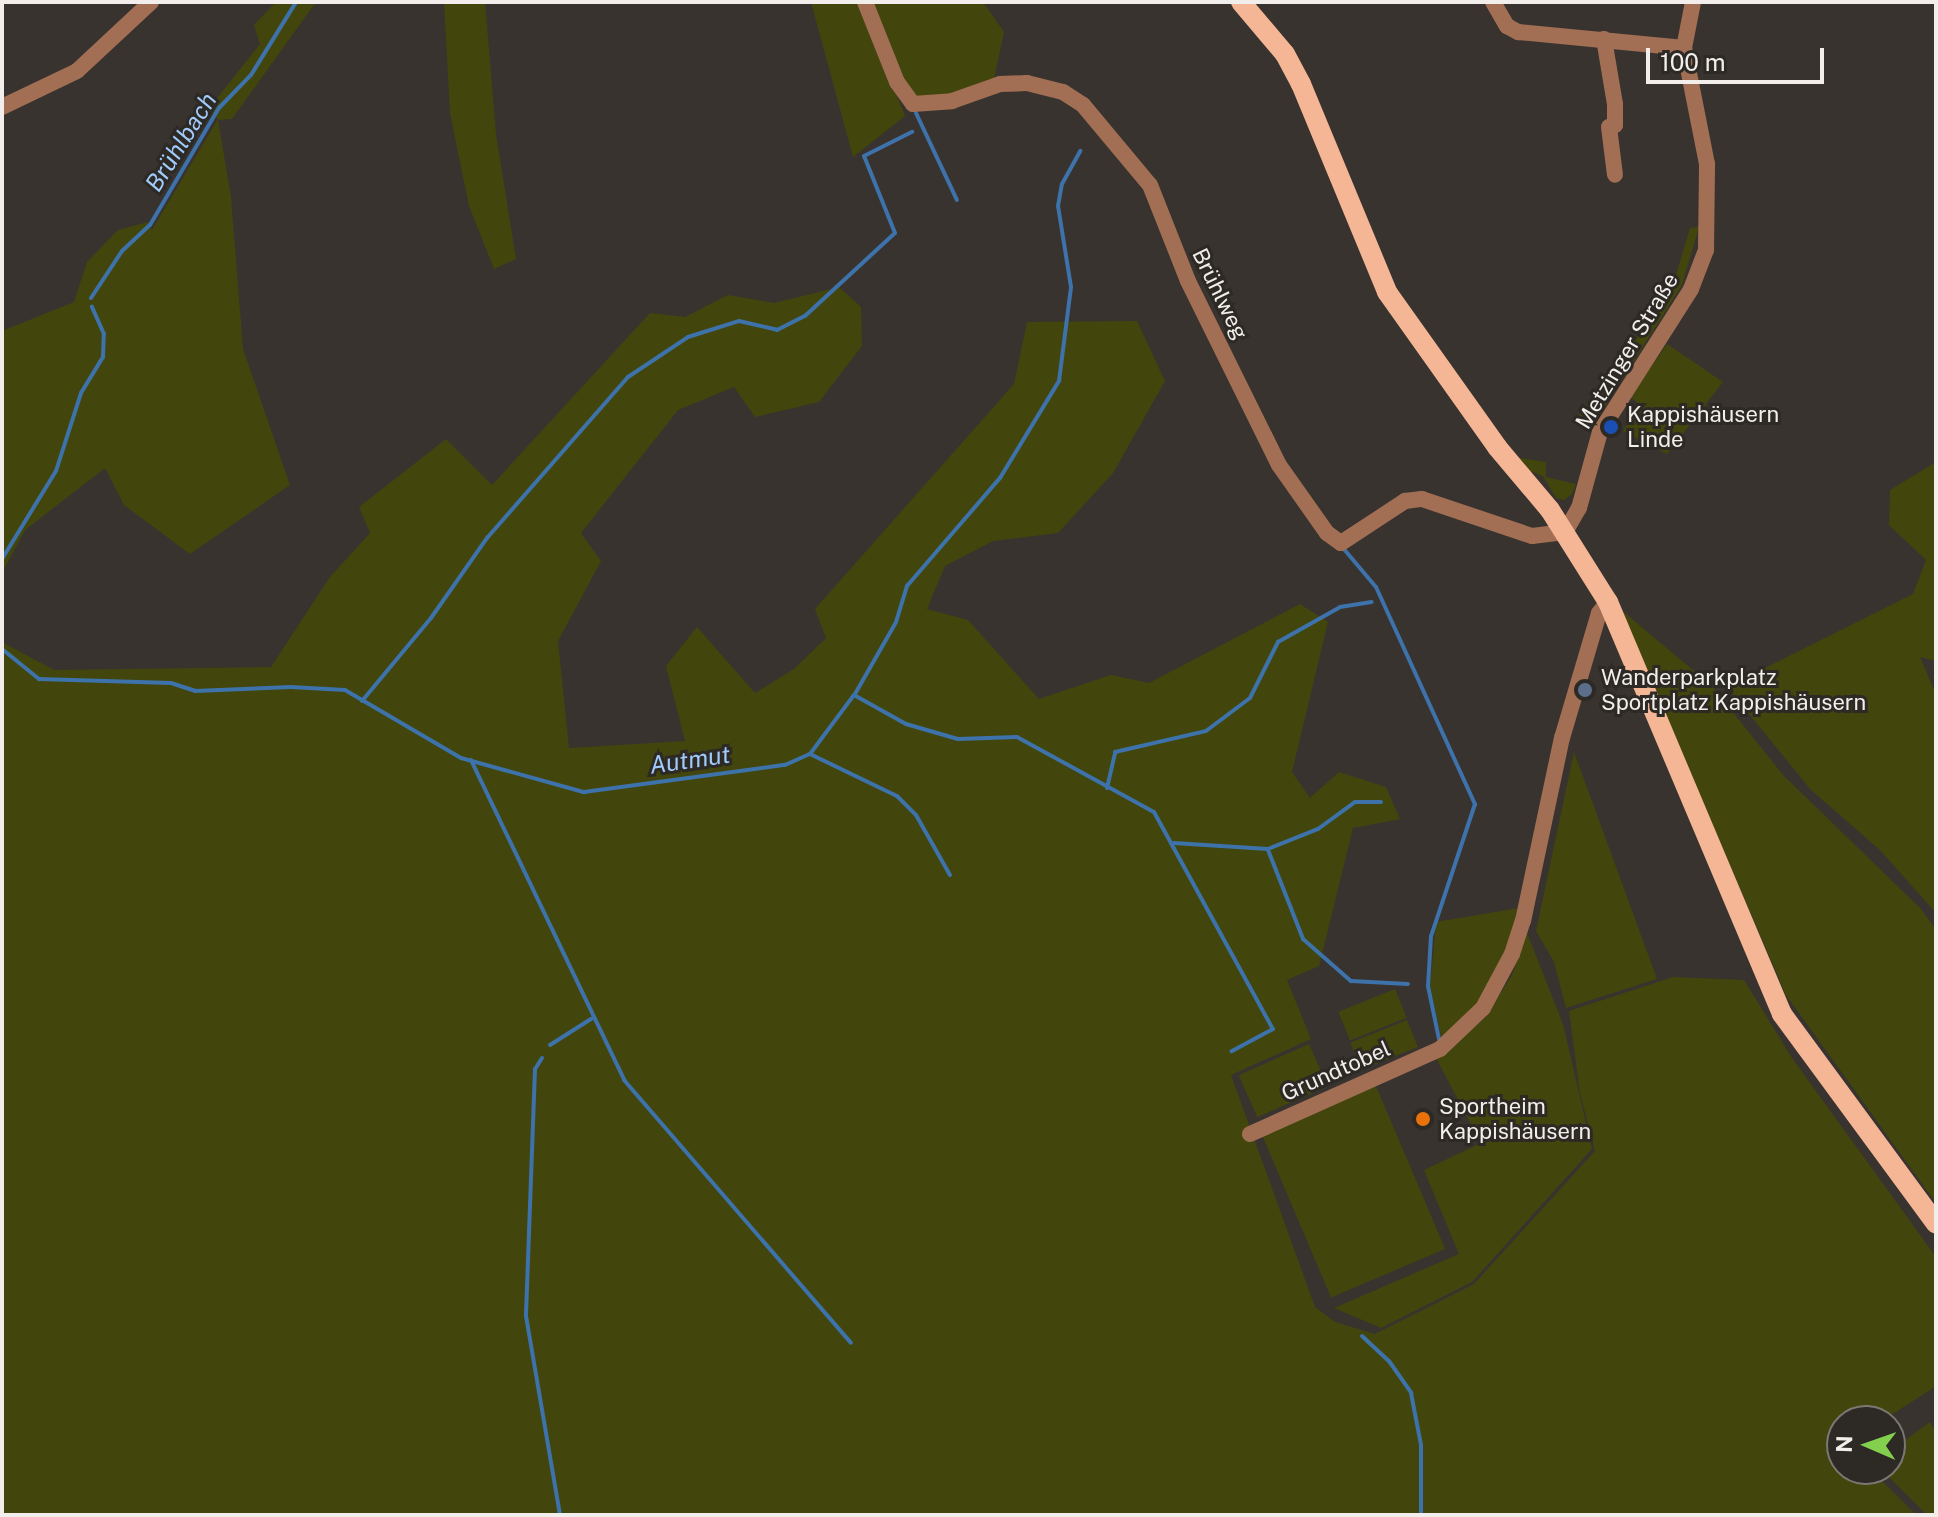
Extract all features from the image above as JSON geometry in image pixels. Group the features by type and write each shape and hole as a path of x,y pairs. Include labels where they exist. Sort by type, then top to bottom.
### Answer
{"main road":[{"path":"1241,2 1285,54 1301,84 1387,292 1488,435 1565,532 1608,602 1782,1014 1936,1224"}],"street":[{"path":"2,107 77,71 151,2"},
{"name":"Brühlweg","path":"865,2 897,82 913,104 952,101 1000,84 1027,83 1063,92 1083,105 1150,185 1188,281 1279,465 1335,542 1350,541 1405,501 1422,499 1532,536 1565,532"},
{"path":"1493,2 1507,26 1518,32 1684,48"},
{"name":"Metzinger Straße","path":"1565,532 1579,508 1600,432 1691,289 1706,250 1707,164 1684,48 1693,2"},
{"path":"1604,39 1615,104 1615,125 1609,127 1615,175"},
{"name":"Grundtobel","path":"1250,1134 1440,1049 1483,1008 1512,954 1562,738 1599,613 1608,602"}],"green space":[{"path":"276,2 316,2 232,119 218,120 231,197 243,349 290,485 190,554 124,505 105,468 25,530 2,573 2,331 74,302 87,262 118,230 148,222 152,230 218,119 211,112 218,97 260,44 254,25"},
{"path":"444,2 485,2 496,134 516,259 494,269 469,206 450,113"},
{"path":"811,2 859,2 905,116 853,157"},
{"path":"870,2 983,2 1004,32 994,79 950,95 909,97"},
{"path":"1699,227 1682,285 1592,427 1575,421 1674,282 1690,228"},
{"path":"839,287 861,307 862,346 819,402 755,417 734,387 678,410 581,533 601,561 558,641 569,748 685,741 666,666 697,627 755,693 794,669 826,638 815,609 1014,384 1027,322 1137,321 1165,381 1113,473 1058,533 993,541 945,566 927,609 968,620 1039,699 1111,675 1149,683 1300,604 1328,622 1292,772 1310,798 1339,772 1386,787 1400,819 1353,828 1319,966 1287,980 1311,1039 1231,1075 1315,1307 1335,1322 1375,1334 1474,1284 1595,1151 1580,1093 1569,1011 1673,977 1744,980 1792,1058 1936,1257 1936,1386 1906,1405 1826,1405 1826,1485 1886,1485 1916,1515 2,1515 2,642 54,670 271,667 330,577 370,533 359,507 446,439 492,485 650,313 685,317 728,295 774,303"},
{"path":"1667,344 1723,382 1667,454 1623,431 1638,403 1630,397"},
{"path":"1514,457 1546,462 1546,477 1576,484 1572,494 1564,500 1556,498 1543,476 1524,469"},
{"path":"1936,462 1936,661 1920,657 1936,695 1936,913 1880,850 1811,790 1727,687 1913,594 1926,560 1889,525 1890,490"},
{"path":"1620,609 1712,686 1783,775 1921,909 1936,930 1936,1203 1786,995"},
{"path":"1574,752 1657,979 1566,1008 1554,962 1536,931"},
{"path":"1519,908 1514,934 1477,1006 1442,1040 1430,987 1436,922"},
{"path":"1527,933 1563,1024 1592,1149 1472,1282 1381,1328 1334,1308 1459,1254 1424,1170 1481,1143 1436,1058 1485,1018 1512,975"},
{"path":"1395,989 1407,1018 1350,1041 1338,1012"},
{"path":"1407,1020 1418,1047 1361,1070 1350,1043"},
{"path":"1309,1044 1328,1086 1257,1117 1239,1075"},
{"path":"1376,1086 1445,1249 1331,1297 1262,1134"},
{"path":"1930,1422 1936,1433 1936,1515 1927,1515 1897,1485 1906,1485 1906,1439"}],"waterway":[{"name":"Brühlbach","path":"91,298 122,251 150,225 219,108 251,75 296,2"},
{"path":"916,113 957,200"},
{"path":"362,701 431,618 487,538 628,377 688,337 739,321 777,330 805,316 895,233 864,156 912,132"},
{"path":"855,694 896,622 907,586 1000,478 1059,381 1071,287 1058,206 1062,184 1080,151"},
{"path":"2,559 56,471 81,393 103,357 104,334 92,307"},
{"path":"1343,548 1376,587 1475,804 1431,936 1428,986 1439,1039"},
{"path":"1107,788 1115,752 1206,731 1250,698 1278,642 1340,607 1372,602"},
{"name":"Autmut","path":"2,649 39,679 171,683 195,691 291,687 345,690 461,758 584,792 785,765 810,754 854,695 906,724 958,739 1017,737 1154,812 1273,1029 1232,1051"},
{"path":"810,754 897,796 916,815 950,875"},
{"path":"471,760 624,1080 851,1343"},
{"path":"1174,843 1268,849 1318,829 1355,802 1381,802"},
{"path":"1268,850 1303,939 1351,981 1408,984"},
{"path":"550,1045 591,1019"},
{"path":"542,1058 535,1069 526,1316 560,1515"},
{"path":"1362,1336 1389,1361 1411,1393 1421,1445 1421,1515"}],"place":[{"name":"Kappishäusern Linde","path":"1611,427"},
{"name":"Wanderparkplatz Sportplatz Kappishäusern","path":"1585,690"},
{"name":"Sportheim Kappishäusern","path":"1423,1119"}]}
